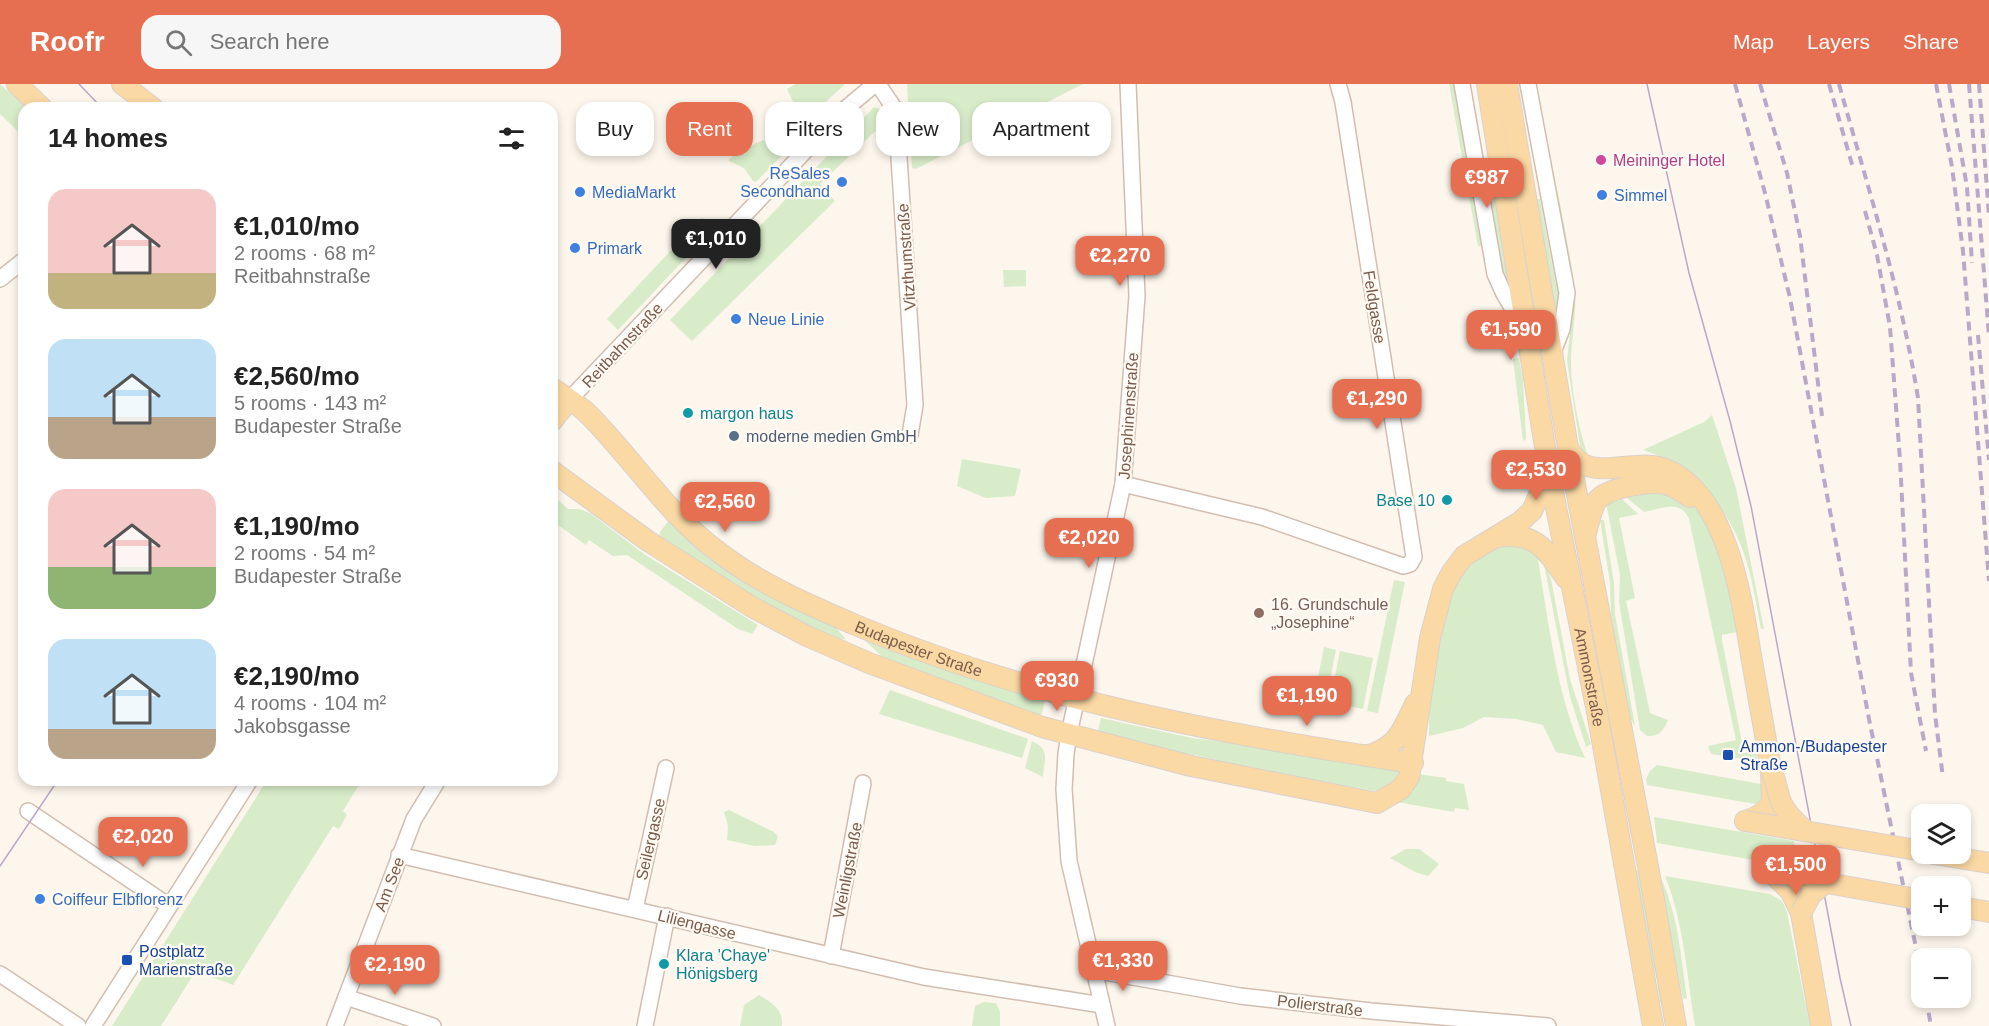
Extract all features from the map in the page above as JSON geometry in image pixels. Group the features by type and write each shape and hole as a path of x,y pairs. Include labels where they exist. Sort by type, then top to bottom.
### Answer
{"main road":[{"path":"17,84 36,102"},
{"path":"122,84 145,102"},
{"name":"Ammonstraße","path":"1487,84 1544,445 1638,935 1653,1026"},
{"name":"Ammonstraße","path":"1507,84 1568,448 1610,659 1676,1026"},
{"name":"Budapester Straße","path":"558,392 591,416 683,523 721,555 768,584 916,650 996,677 1196,725 1413,764 1409,777 1401,789 1377,803 1191,766 1005,715 869,663 807,636 752,607 648,541 558,475"},
{"path":"558,414 569,400"},
{"path":"1568,448 1574,458 1597,470 1642,464 1656,465 1667,470 1690,485 1702,498 1728,547 1746,625 1771,769 1772,803 1755,818 1745,820 1911,849"},
{"path":"1413,764 1421,691 1443,589 1464,556 1520,522 1532,511 1549,472"},
{"path":"1585,538 1596,502 1602,494 1652,483 1666,484 1678,490 1713,517"},
{"path":"1492,538 1509,535 1523,536 1538,543 1546,550 1571,586"},
{"path":"1586,659 1610,659"},
{"path":"1365,756 1386,749 1396,741 1421,691"},
{"path":"1771,769 1782,805 1806,831"},
{"path":"1971,860 1989,863"},
{"path":"1821,1026 1801,913 1791,892 1772,873 1911,898"},
{"path":"1801,913 1811,895 1827,882"},
{"path":"1971,909 1989,912"}],"street":[{"name":"Reitbahnstraße","path":"569,400 844,110 877,84"},
{"name":"Vitzthumstraße","path":"877,84 896,111 915,405 910,435"},
{"name":"Josephinenstraße","path":"1107,1026 1069,861 1064,789 1069,734 1123,484 1137,296 1128,84"},
{"name":"Feldgasse","path":"1123,484 1262,517 1403,566 1410,564 1414,557 1343,102 1338,84"},
{"name":"Ammonstraße","path":"1462,84 1495,274 1525,329"},
{"name":"Ammonstraße","path":"1528,84 1567,293 1562,329 1553,352"},
{"path":"0,279 18,265"},
{"name":"Seilergasse","path":"634,909 666,768"},
{"name":"Weinligstraße","path":"831,956 863,783"},
{"path":"93,1026 246,786"},
{"name":"Am See","path":"335,1026 399,855 414,819 434,786"},
{"path":"28,811 170,906"},
{"name":"Liliengasse","path":"399,855 924,977 1102,1005"},
{"path":"645,1026 667,916"},
{"name":"Polierstraße","path":"1094,970 1370,1019 1548,1026"},
{"path":"0,974 78,1026"},
{"path":"346,998 433,1026"}],"green space":[{"path":"0,84 20,102 18,102 18,131 0,114"},
{"path":"796,84 845,84 826,102 793,102 787,89"},
{"path":"907,84 1083,84 1048,102 972,102 972,140 960,147 960,102 908,102"},
{"path":"1449,84 1454,84 1482,246 1478,246"},
{"path":"874,107 876,108 876,131 864,142 864,117"},
{"path":"765,140 765,156 781,156 756,182 744,168 729,159 734,156 753,156 753,145"},
{"path":"1548,145 1566,232 1575,295 1571,363 1573,386 1580,427 1591,462 1583,455 1580,446 1567,361 1571,323 1570,286 1546,147"},
{"path":"827,156 849,156 820,184 835,201 692,341 670,320"},
{"path":"911,156 942,156 916,169 912,168"},
{"path":"1492,185 1513,296 1500,272 1501,261 1489,186"},
{"path":"1537,199 1540,199 1556,285 1560,293 1557,329 1539,223"},
{"path":"701,218 709,223 711,231 618,330 607,319"},
{"path":"1003,270 1026,270 1026,286 1004,287"},
{"path":"1519,358 1523,380 1526,439 1523,441 1513,359"},
{"path":"1712,415 1736,488 1764,629 1761,629 1745,556 1731,524 1721,509 1700,484 1683,469 1670,460 1643,450 1704,422"},
{"path":"962,459 1021,469 1015,496 986,498 957,486"},
{"path":"1651,488 1690,504 1701,515 1718,545 1724,563 1737,632 1722,635 1722,640 1744,753 1758,751 1756,761 1711,754 1708,746 1736,740 1689,519 1681,509 1676,507 1644,512 1621,493"},
{"path":"1611,498 1621,498 1638,514 1619,518 1635,598 1626,601 1650,713 1668,720 1660,732 1651,736 1647,736 1640,730 1619,602 1620,575 1606,503"},
{"path":"558,500 568,509 579,509 590,513 644,554 758,625 752,634 738,629 627,555 613,556 589,540 586,545 558,525"},
{"path":"669,520 696,545 829,620 846,639 828,637 805,628 752,600 699,566 660,539 660,532"},
{"path":"1600,520 1604,520 1614,583 1615,614 1635,726 1630,718 1611,615 1610,583"},
{"path":"1512,544 1522,546 1537,554 1560,684 1585,758 1556,752 1543,725 1516,719 1484,717 1463,728 1429,736 1431,683 1451,594 1467,566 1479,556 1494,548"},
{"path":"1543,559 1551,579 1570,679 1591,744 1586,747 1570,697"},
{"path":"1394,580 1405,582 1378,713 1367,711"},
{"path":"857,633 1046,698 1040,719 894,668"},
{"path":"1324,647 1336,650 1328,689 1316,687"},
{"path":"1340,651 1373,658 1363,709 1330,702"},
{"path":"890,690 1028,739 1022,758 879,714"},
{"path":"1101,718 1192,738 1259,746 1405,771 1404,775 1384,790 1375,791 1267,772 1195,755 1162,753 1097,735"},
{"path":"1032,741 1038,744 1044,752 1043,777 1025,768"},
{"path":"1657,765 1766,785 1765,794 1761,801 1755,804 1647,785 1646,779 1650,771"},
{"path":"1418,774 1446,778 1446,781 1464,784 1469,810 1455,808 1454,812 1396,802"},
{"path":"263,786 358,786 343,811 347,815 339,829 333,826 233,985 196,971 161,1026 112,1026"},
{"path":"729,810 774,832 778,836 775,845 755,846 727,840 728,826 724,812"},
{"path":"1654,817 1794,841 1799,868 1657,843"},
{"path":"1406,849 1419,849 1439,864 1428,876 1415,872 1390,858"},
{"path":"1633,870 1640,871 1665,1001 1660,1002 1657,981 1645,939"},
{"path":"1659,875 1675,919 1687,998 1683,999"},
{"path":"1665,876 1770,894 1782,901 1787,912 1810,1026 1695,1026 1681,931"},
{"path":"759,995 779,1011 782,1026 740,1026 744,1005"},
{"path":"984,1002 996,1003 1000,1012 1000,1026 972,1026 975,1006"}],"tram line":[{"path":"79,84 96,102"},
{"path":"1647,84 1689,273 1751,506 1851,1026"},
{"path":"0,866 54,786"}],"railway":[{"path":"1735,84 1765,193 1790,298 1869,719 1916,948"},
{"path":"1760,84 1787,173 1800,236 1822,416"},
{"path":"1829,84 1853,168"},
{"path":"1839,84 1903,318 1918,398 1935,714 1943,778"},
{"path":"1936,84 1952,167 1963,251 1989,581"},
{"path":"1949,84 1967,187 1972,263"},
{"path":"1969,84 1989,336"},
{"path":"1979,84 1989,216"},
{"path":"1865,211 1877,255 1890,327 1900,460 1911,673 1926,751"},
{"path":"1978,335 1989,460"},
{"path":"1928,1008 1931,1026"}],"place":[{"name":"Meininger Hotel","path":"1601,160"},
{"name":"ReSales Secondhand","path":"842,182"},
{"name":"MediaMarkt","path":"580,192"},
{"name":"Simmel","path":"1602,195"},
{"name":"Primark","path":"575,248"},
{"name":"Neue Linie","path":"736,319"},
{"name":"margon haus","path":"688,413"},
{"name":"moderne medien GmbH","path":"734,436"},
{"name":"Base 10","path":"1447,500"},
{"name":"16. Grundschule „Josephine“","path":"1259,613"},
{"name":"Ammon-/Budapester Straße","path":"1728,755"},
{"name":"Coiffeur Elbflorenz","path":"40,899"},
{"name":"Postplatz Marienstraße","path":"127,960"},
{"name":"Klara 'Chaye' Hönigsberg","path":"664,964"}]}
